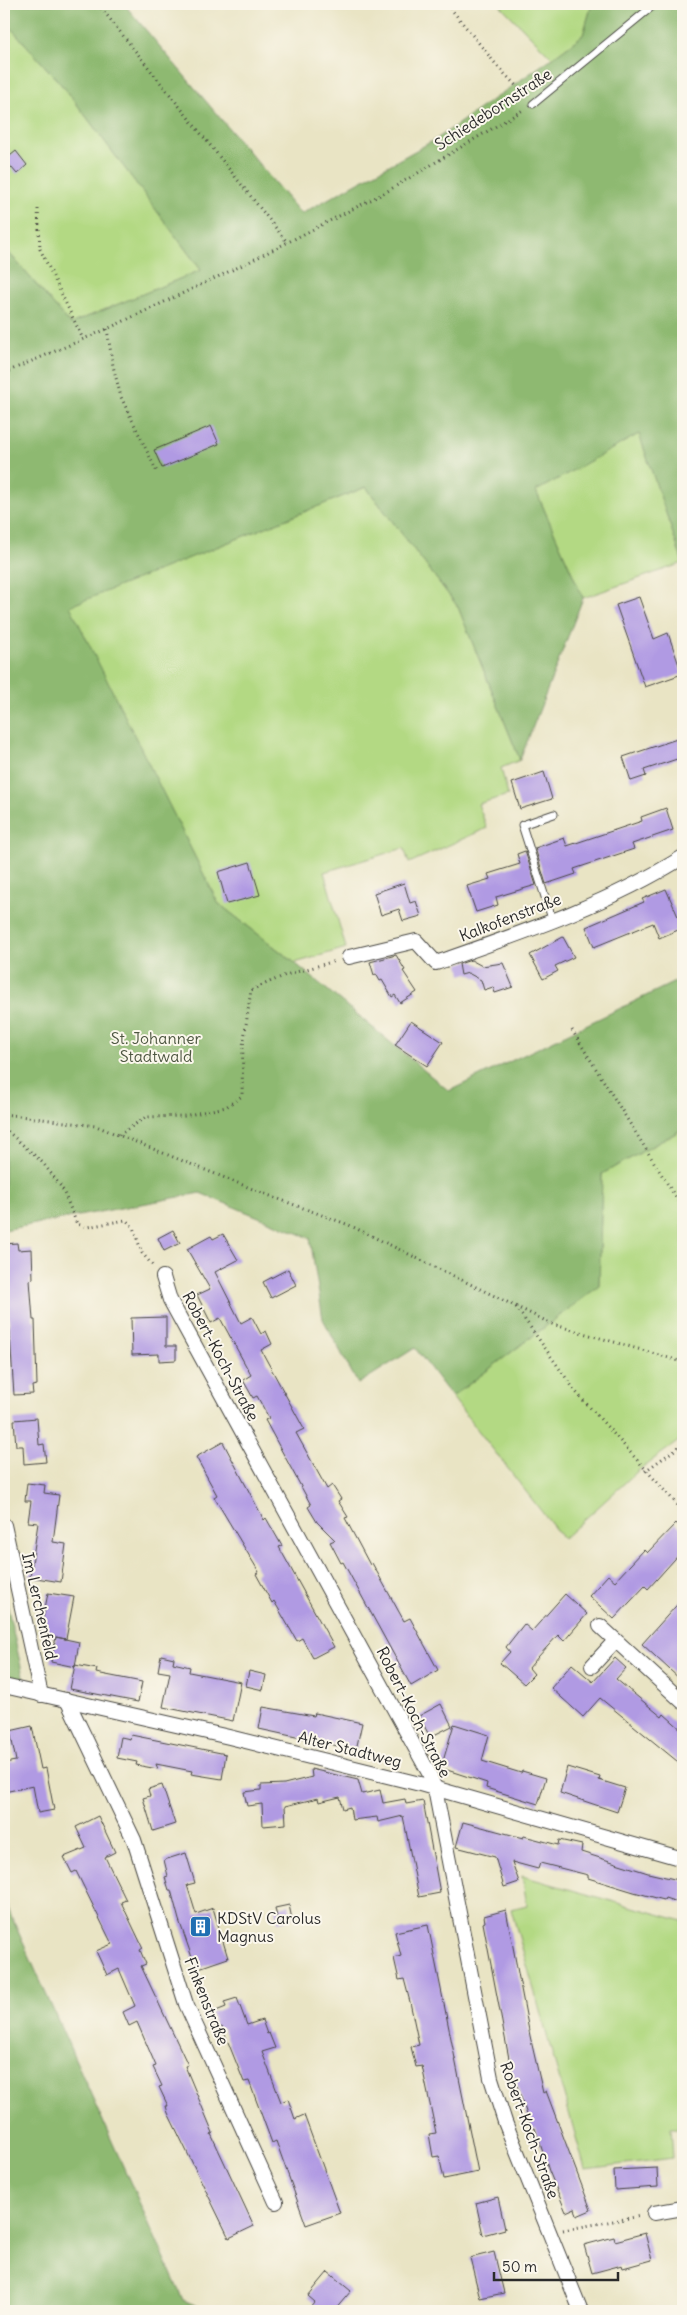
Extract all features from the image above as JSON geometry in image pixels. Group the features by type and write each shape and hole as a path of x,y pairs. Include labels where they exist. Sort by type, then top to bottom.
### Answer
{"street":[{"name":"Kalkofenstraße","path":"349,957 416,940 436,963 553,922 659,872 683,857"},
{"name":"Robert-Koch-Straße","path":"163,1277 170,1300 429,1773 435,1789 491,2078 505,2122 581,2311"},
{"name":"Im Lerchenfeld","path":"4,1525 42,1695"},
{"path":"600,1626 683,1702"},
{"path":"592,1666 615,1641"},
{"name":"Alter Stadtweg","path":"4,1686 229,1737 435,1789 683,1859"},
{"name":"Finkenstraße","path":"67,1700 134,1840 186,2004 276,2202"},
{"path":"654,2213 683,2208"}],"lane":[{"name":"Schiedebornstraße","path":"533,104 655,4"},
{"path":"553,922 522,825 554,814"}],"path":[{"path":"98,4 287,242"},
{"path":"447,4 499,68 533,104"},
{"name":"Schiedebornstraße","path":"4,373 107,329 386,192 533,104"},
{"path":"38,209 40,249 83,339"},
{"path":"107,329 113,366 121,397 157,472"},
{"path":"118,1135 146,1117 184,1116 226,1107 242,1096 243,1046 251,990 286,975 349,957"},
{"path":"572,1030 683,1209"},
{"path":"4,1114 96,1126 265,1194 349,1225 552,1324 683,1362"},
{"path":"4,1128 43,1163 62,1188 76,1224 87,1227 126,1220 133,1227 142,1252 163,1277"},
{"path":"515,1306 576,1392 645,1471 683,1511"},
{"path":"645,1471 683,1444"},
{"path":"562,2230 654,2213"}],"green space":[{"name":"St. Johanner Stadtwald","path":"4,4 124,4 301,214 438,138 552,58 583,35 592,4 683,4 683,563 639,434 536,491 583,598 520,760 458,607 366,487 70,606 218,903 295,963 449,1091 683,978 683,1129 602,1174 599,1286 452,1397 415,1348 358,1384 323,1319 310,1238 200,1193 4,1230 4,247 70,324 201,270 67,91 4,20"},
{"path":"499,4 592,4 583,35 552,58"},
{"path":"4,20 67,91 201,270 70,324 4,247"},
{"path":"639,433 683,563 583,598 536,491"},
{"path":"366,487 458,607 520,760 501,768 508,795 478,804 487,828 409,863 404,848 324,872 346,948 295,963 218,903 69,606"},
{"path":"683,1129 683,1438 640,1469 563,1539 452,1397 599,1286 602,1174"},
{"path":"4,1591 24,1680 4,1676"},
{"path":"522,1876 683,1921 683,2128 671,2128 673,2158 585,2169 511,1909 527,1905"},
{"path":"4,1900 183,2300 210,2311 4,2311"}],"building":[{"path":"16,151 27,165 17,174 5,160"},
{"path":"211,426 219,444 162,468 154,450"},
{"path":"639,597 654,639 668,633 682,674 645,687 616,605"},
{"path":"683,737 683,757 644,770 646,776 631,781 623,757"},
{"path":"544,772 552,799 520,809 512,783"},
{"path":"666,808 673,830 632,844 634,849 574,869 576,874 546,884 535,848 564,838 567,846 642,821 641,817"},
{"path":"525,851 536,885 496,897 498,905 476,912 467,886 490,879 488,874 520,864 517,854"},
{"path":"250,862 260,895 227,904 218,872"},
{"path":"404,883 410,903 416,901 421,916 403,921 399,909 381,915 374,893"},
{"path":"666,889 683,928 659,938 653,923 594,947 586,927 644,902 642,899"},
{"path":"563,937 574,957 555,966 558,971 543,979 530,955"},
{"path":"396,955 405,970 403,971 417,992 400,1003 395,995 392,997 382,980 380,981 376,974 374,975 370,962"},
{"path":"471,960 482,966 503,963 513,987 495,993 493,987 484,990 481,980 468,973 461,975 459,964"},
{"path":"411,1021 443,1042 427,1066 395,1045"},
{"path":"173,1230 180,1243 164,1251 158,1238"},
{"path":"223,1234 238,1260 215,1272 241,1323 252,1317 261,1334 266,1331 272,1344 261,1350 304,1429 296,1433 327,1489 332,1485 341,1499 338,1501 348,1517 345,1518 370,1565 372,1563 404,1621 410,1618 438,1670 411,1686 343,1562 341,1563 330,1542 335,1540 317,1522 308,1507 311,1505 265,1420 269,1418 257,1396 253,1398 243,1380 251,1375 220,1318 211,1323 197,1295 210,1289 187,1249 211,1236 213,1239"},
{"path":"17,1243 18,1250 32,1249 33,1279 30,1280 33,1320 35,1320 37,1385 32,1386 33,1394 14,1395 4,1244"},
{"path":"288,1269 296,1285 271,1298 263,1282"},
{"path":"166,1317 166,1346 176,1346 176,1360 159,1361 159,1354 132,1355 131,1318"},
{"path":"37,1418 39,1445 44,1444 46,1462 24,1464 23,1446 16,1446 14,1420"},
{"path":"223,1442 264,1520 266,1518 282,1546 279,1547 334,1647 313,1658 302,1638 297,1641 274,1601 272,1603 256,1574 259,1572 214,1497 217,1495 196,1457"},
{"path":"27,1483 45,1485 44,1493 59,1495 53,1542 66,1544 61,1582 30,1577 38,1523 28,1522 31,1501 25,1501"},
{"path":"676,1523 683,1530 683,1550 648,1589 645,1586 614,1619 589,1596 608,1575 615,1581 644,1550 647,1553"},
{"path":"48,1593 74,1597 66,1639 40,1634"},
{"path":"565,1594 587,1614 564,1641 558,1635 538,1657 529,1668 534,1674 524,1684 500,1663 510,1652 506,1647 524,1624 532,1631"},
{"path":"683,1598 683,1682 642,1644"},
{"path":"56,1637 79,1642 75,1667 51,1662"},
{"path":"161,1655 174,1658 173,1663 190,1667 189,1672 241,1682 233,1721 163,1707 170,1673 158,1671"},
{"path":"615,1658 626,1668 616,1679 662,1717 664,1714 683,1731 683,1766 600,1698 583,1717 551,1688 572,1664 593,1682"},
{"path":"75,1665 97,1669 96,1673 142,1682 138,1702 70,1689"},
{"path":"249,1671 266,1675 263,1690 246,1686"},
{"path":"441,1704 452,1726 430,1737 419,1716"},
{"path":"263,1707 314,1716 315,1713 362,1723 356,1750 259,1729"},
{"path":"454,1724 489,1735 482,1761 521,1773 522,1771 546,1778 538,1804 486,1788 487,1783 441,1768"},
{"path":"32,1726 41,1769 46,1768 54,1810 38,1813 33,1786 4,1792 4,1763 16,1761 10,1731"},
{"path":"131,1735 226,1754 222,1779 191,1774 192,1771 156,1764 158,1769 136,1765 137,1762 117,1758 121,1737 130,1739"},
{"path":"567,1767 600,1777 599,1780 625,1788 617,1812 560,1793"},
{"path":"311,1769 358,1780 362,1794 380,1790 383,1803 405,1799 406,1804 423,1801 440,1893 419,1897 403,1816 378,1822 377,1817 352,1820 350,1807 343,1809 340,1797 319,1802 318,1798 285,1806 286,1824 263,1826 262,1804 247,1806 244,1792 261,1790 261,1785 284,1784 312,1777"},
{"path":"162,1785 175,1824 153,1831 143,1798 150,1796 148,1789"},
{"path":"98,1816 115,1852 105,1857 126,1900 121,1902 143,1948 140,1950 146,1964 141,1966 188,2065 185,2066 213,2133 211,2134 254,2226 229,2238 168,2113 166,2106 168,2106 159,2087 162,2086 153,2067 156,2066 137,2022 129,2026 123,2012 135,2006 119,1969 107,1975 96,1951 112,1944 76,1871 72,1873 64,1857 86,1848 76,1827"},
{"path":"463,1822 558,1845 559,1840 582,1845 581,1852 648,1873 683,1881 683,1904 665,1898 664,1900 634,1892 588,1878 588,1875 540,1863 538,1869 512,1862 519,1882 504,1887 495,1857 456,1847"},
{"path":"186,1853 195,1883 187,1885 196,1914 213,1908 228,1958 196,1969 171,1890 169,1890 165,1877 168,1876 164,1860"},
{"path":"289,1905 292,1919 278,1922 275,1908"},
{"path":"506,1910 543,2093 546,2091 591,2210 577,2216 575,2208 566,2212 549,2171 535,2128 532,2129 511,2069 483,1923 485,1922 484,1916"},
{"path":"428,1925 478,2172 444,2179 439,2156 433,2157 429,2134 436,2133 422,2066 416,2067 411,2047 419,2045 410,2002 404,1979 399,1980 394,1958 401,1956 395,1932"},
{"path":"237,1998 247,2025 262,2020 267,2034 269,2033 275,2048 262,2052 281,2102 288,2099 295,2119 304,2115 340,2213 306,2225 276,2141 272,2143 249,2081 244,2082 222,2027 216,2029 211,2013 226,2007 224,2002"},
{"path":"657,2168 658,2187 615,2190 614,2170"},
{"path":"498,2197 505,2229 483,2235 476,2203"},
{"path":"645,2233 652,2260 623,2268 622,2265 592,2273 584,2245 614,2237 615,2241"},
{"path":"494,2252 504,2293 480,2298 470,2258"},
{"path":"328,2272 351,2291 334,2311 307,2311 315,2302 308,2296"}],"place":[{"name":"KDStV Carolus Magnus","path":"201,1927"}]}
